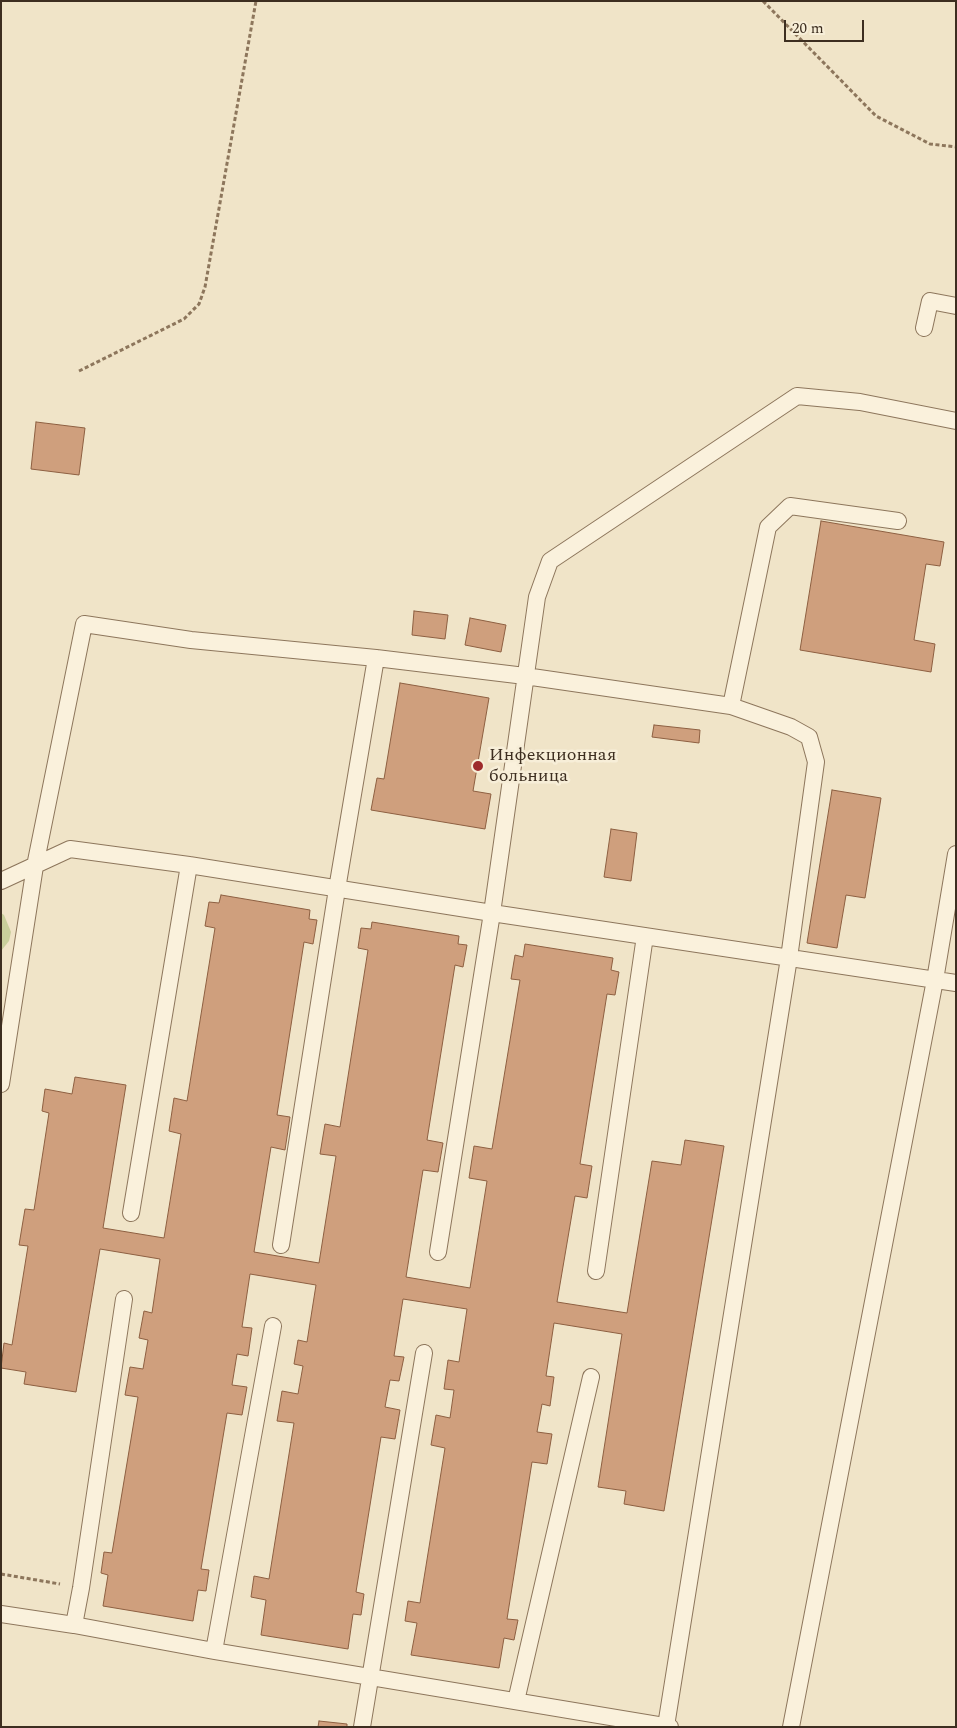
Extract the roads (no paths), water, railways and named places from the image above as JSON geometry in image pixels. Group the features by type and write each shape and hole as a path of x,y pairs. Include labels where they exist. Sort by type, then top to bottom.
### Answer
{"lane":[{"path":"924,328 930,301 956,306"},
{"path":"438,1252 492,913 537,597 550,562 797,396 860,402 956,421"},
{"path":"731,706 768,527 790,506 898,521"},
{"path":"1,1084 35,866 84,624 190,640 376,658 525,676 731,706 791,727 809,737 816,762 789,958 668,1726 1,1614"},
{"path":"281,1245 337,889 376,658"},
{"path":"1,881 70,850 189,865 956,983"},
{"path":"791,1727 935,980 956,854"},
{"path":"131,1213 189,865"},
{"path":"596,1271 645,936"},
{"path":"74,1625 124,1299"},
{"path":"214,1651 273,1326"},
{"path":"362,1727 424,1353"},
{"path":"516,1701 591,1377"}],"place":[{"name":"Инфекционная больница","path":"478,766"}]}
